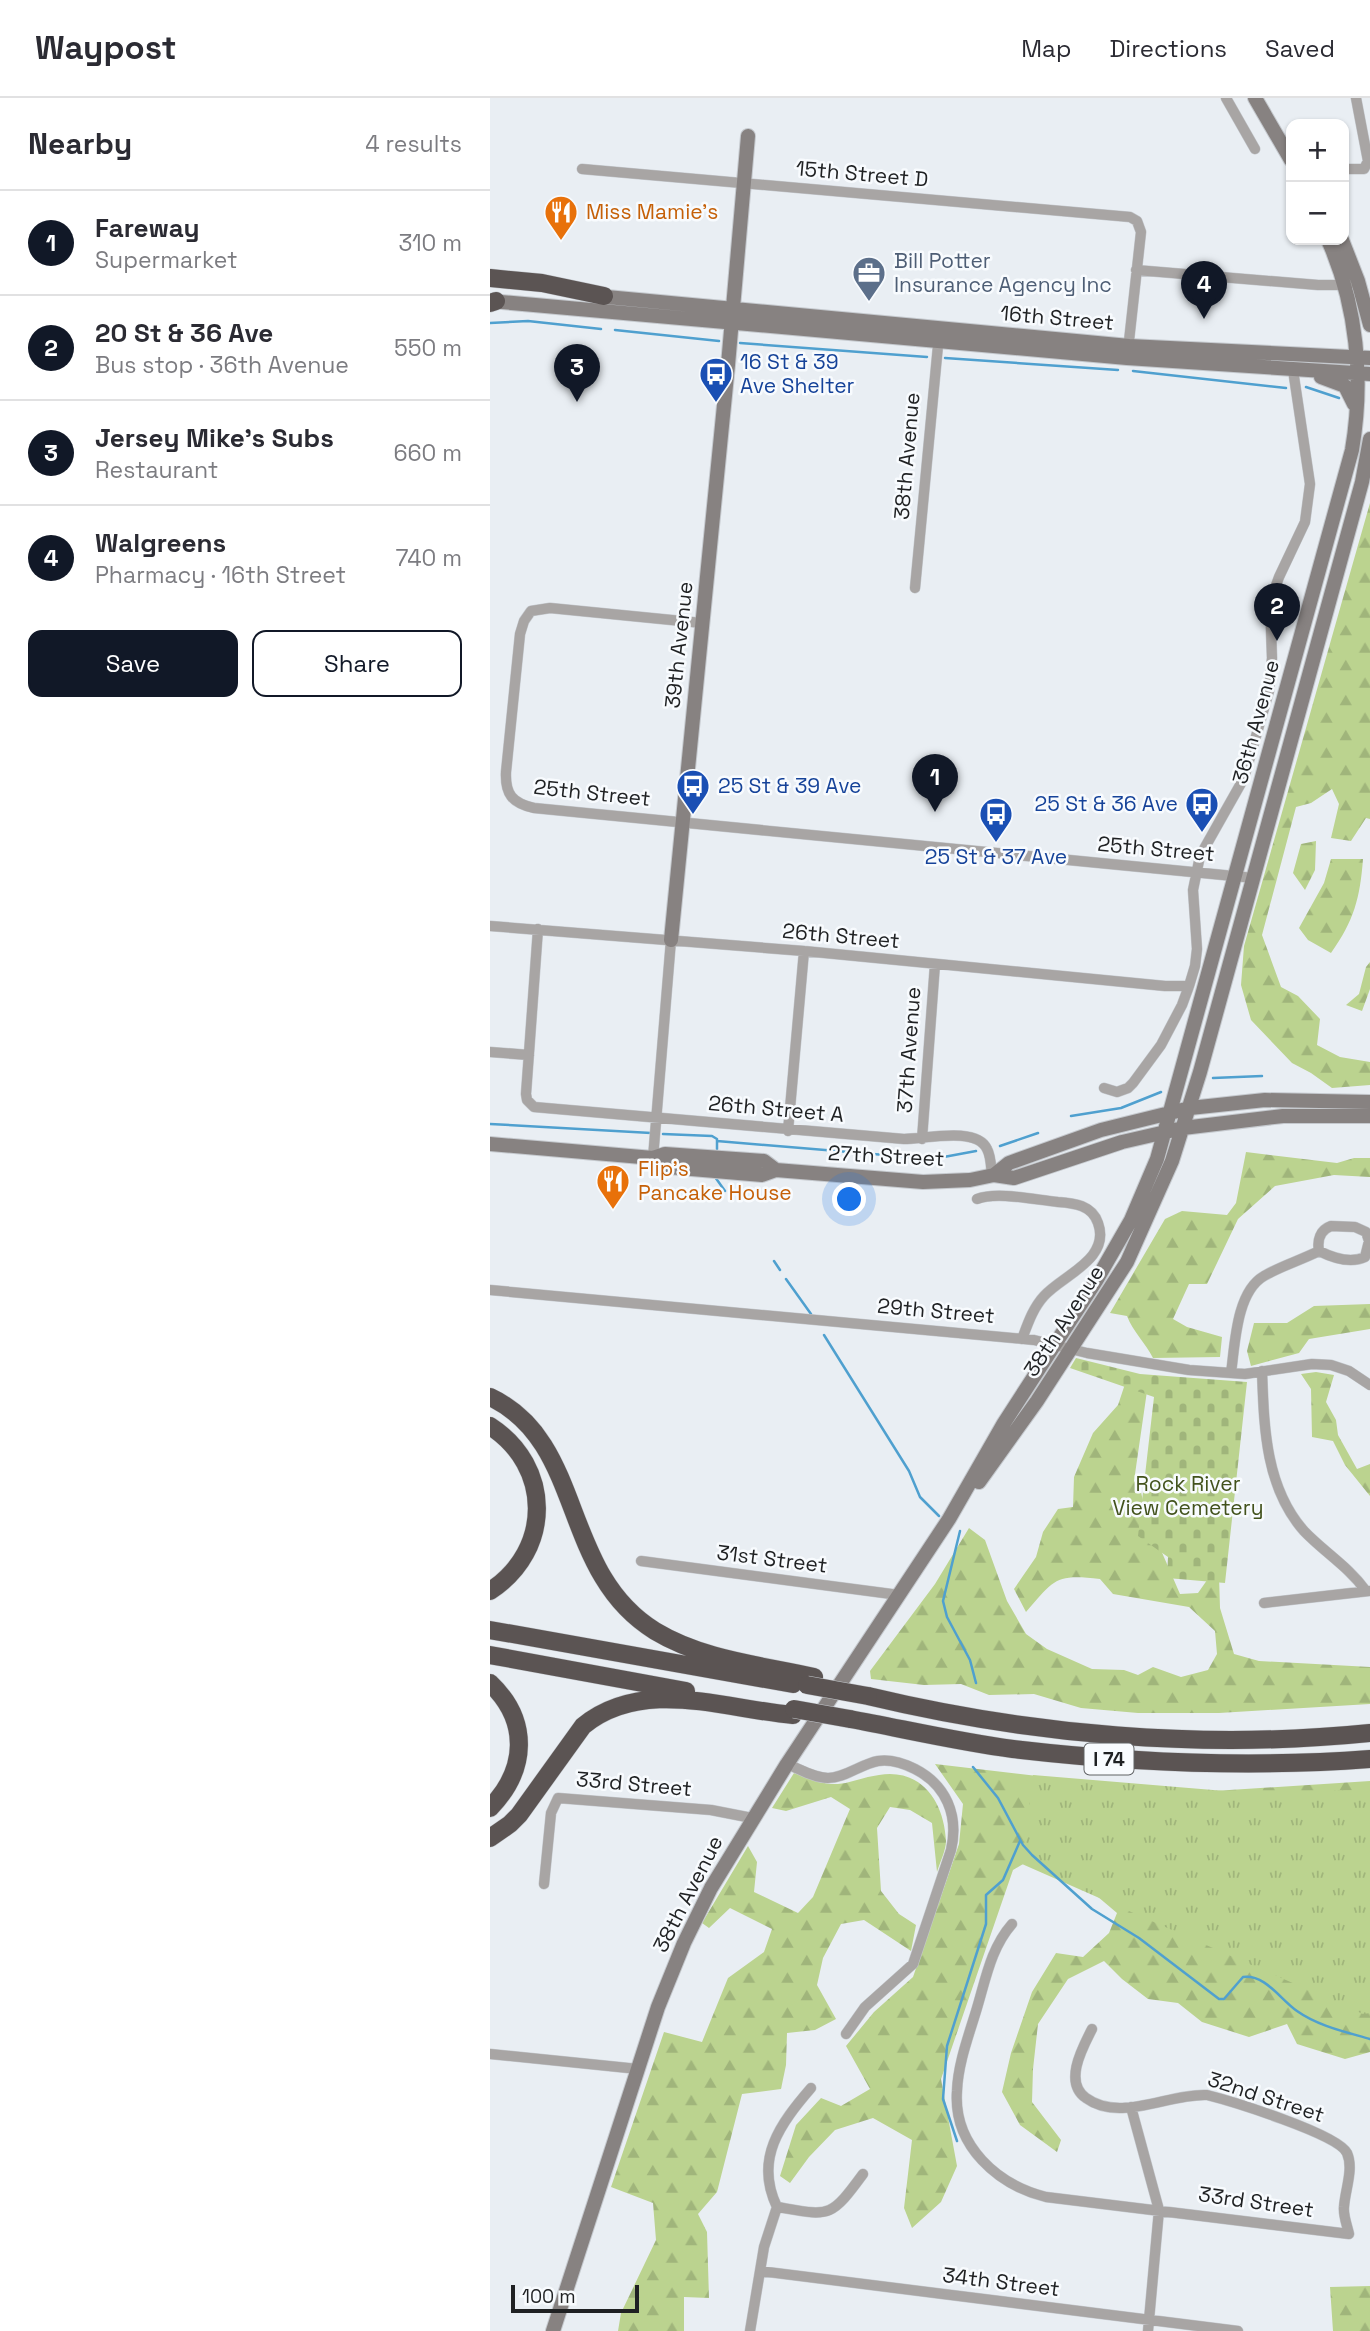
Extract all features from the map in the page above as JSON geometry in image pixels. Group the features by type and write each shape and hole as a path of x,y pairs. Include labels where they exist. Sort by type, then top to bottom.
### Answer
{"highway":[{"path":"490,278 542,283 604,296"},
{"path":"490,1396 511,1408 538,1435 552,1458 590,1556 615,1596 637,1618 655,1631 687,1647 811,1681"},
{"path":"490,1426 502,1433 521,1454 532,1476 537,1504 534,1534 520,1563 490,1591"},
{"name":"I 74","path":"490,1630 811,1681 911,1706 1035,1727 1144,1737 1269,1739 1370,1733"},
{"name":"I 74","path":"490,1655 793,1712 850,1719 1011,1748 1120,1760 1239,1765 1307,1764 1370,1759"},
{"path":"490,1682 508,1705 519,1744 514,1775 506,1790 490,1808"},
{"path":"490,1838 519,1815 583,1726 592,1718 615,1707 638,1701 679,1699 793,1712"}],"main road":[{"path":"1255,98 1286,151"},
{"name":"39th Avenue","path":"671,940 748,136"},
{"name":"36th Avenue","path":"1331,245 1370,325"},
{"name":"36th Avenue","path":"1166,1131 1352,450 1363,358 1354,330 1351,283 1343,245"},
{"name":"16th Street","path":"491,297 604,296 733,314"},
{"name":"16th Street","path":"491,297 733,314 1296,370 1363,374"},
{"name":"16th Street","path":"1128,352 1363,358"},
{"path":"1296,370 1345,386 1351,395 1356,416"},
{"name":"36th Avenue","path":"1183,1128 1362,482 1370,439"},
{"path":"1200,1072 1200,1087 1204,1095 1210,1100 1226,1103"},
{"path":"1132,1122 1157,1109 1182,1073"},
{"name":"27th Street","path":"993,1175 1009,1163 1132,1122 1189,1108 1226,1103 1296,1100 1370,1102"},
{"name":"27th Street","path":"490,1144 653,1158 665,1154 764,1161 776,1170 923,1182 970,1180 993,1175 1014,1178 1122,1142 1183,1128 1283,1116 1370,1116"},
{"path":"1172,1161 1191,1137 1211,1124"},
{"name":"38th Avenue","path":"949,1519 1012,1437 1127,1262 1172,1161 1183,1128"},
{"name":"38th Avenue","path":"552,2331 659,2007 684,1942 722,1867 949,1519 1004,1423 1116,1247 1151,1177 1166,1131"},
{"path":"1122,1142 1147,1147 1152,1158 1151,1177"}],"street":[{"path":"1226,98 1255,149"},
{"path":"1349,170 1364,169 1368,161 1356,98"},
{"name":"15th Street D","path":"582,169 1130,216 1137,220 1141,232 1136,270"},
{"path":"1128,352 1136,270 1351,283"},
{"name":"38th Avenue","path":"915,588 939,334"},
{"name":"36th Avenue","path":"1104,1088 1117,1092 1133,1083 1161,1045 1182,1005 1195,966 1197,950 1193,898 1200,856 1244,778 1253,752 1269,691 1270,602 1303,527 1307,511 1309,469 1296,370"},
{"name":"25th Street","path":"702,623 550,608 531,611 520,634 506,772 507,793 513,800 534,808 1254,878"},
{"name":"26th Street","path":"490,926 1189,986"},
{"path":"490,1052 529,1055 538,929"},
{"name":"39th Avenue","path":"653,1158 671,940"},
{"path":"788,1131 804,951"},
{"name":"37th Avenue","path":"922,1139 935,964"},
{"name":"26th Street A","path":"529,1055 526,1094 529,1104 543,1108 788,1131 922,1139 965,1135 979,1140 988,1150 993,1175"},
{"path":"977,1199 988,1196 1080,1205 1093,1213 1099,1226 1099,1242 1092,1256 1079,1270 1045,1295 1033,1310 1022,1339"},
{"path":"1231,1373 1236,1337 1248,1290 1262,1277 1319,1251 1336,1258 1358,1260 1367,1254 1369,1241 1362,1228 1331,1226 1325,1228 1319,1237 1319,1251"},
{"name":"29th Street","path":"490,1290 1022,1339 1158,1366 1231,1373 1323,1364 1349,1371 1370,1385"},
{"path":"1262,1371 1268,1451 1272,1471 1283,1497 1301,1528 1351,1572 1368,1591"},
{"name":"31st Street","path":"640,1561 900,1595"},
{"path":"1264,1603 1368,1591"},
{"path":"787,1764 822,1778 832,1778 882,1760 906,1764 934,1782 951,1809 955,1832 951,1850 913,1965 864,2007 846,2034"},
{"name":"33rd Street","path":"544,1884 551,1813 558,1798 711,1810 752,1818"},
{"name":"33rd Street","path":"1012,1924 997,1943 958,2078 956,2094 960,2119 970,2143 992,2171 1022,2190 1046,2197 1349,2234"},
{"name":"32nd Street","path":"1092,2029 1077,2063 1075,2081 1081,2095 1097,2105 1131,2107 1189,2095 1207,2095 1332,2139 1343,2148 1349,2161 1344,2209 1349,2234"},
{"path":"490,2054 638,2069"},
{"path":"750,2331 764,2247 776,2211 767,2175 771,2146 789,2114 811,2088"},
{"path":"1131,2107 1159,2209 1149,2326"},
{"path":"776,2211 818,2214 831,2210 845,2198 863,2174"},
{"name":"34th Street","path":"760,2271 1149,2326 1238,2331"}],"green space":[{"path":"1370,503 1370,819 1366,818 1351,841 1331,838 1339,804 1332,789 1311,803 1296,807 1262,935 1281,987 1298,996 1320,1019 1317,1045 1340,1057 1370,1062 1370,1085 1332,1088 1292,1063 1251,1020 1241,985 1244,946"},
{"path":"1316,841 1315,870 1305,890 1293,873 1301,844"},
{"path":"1331,859 1363,859 1354,909 1331,953 1308,940 1299,928 1324,883"},
{"path":"1370,962 1370,989 1362,1011 1346,1005 1359,994 1366,967"},
{"path":"1246,1152 1337,1163 1354,1158 1370,1158 1370,1177 1334,1175 1275,1186 1238,1219 1207,1284 1189,1284 1173,1319 1187,1327 1222,1337 1220,1357 1153,1358 1127,1316 1110,1313 1165,1219 1182,1211 1227,1215 1236,1203"},
{"path":"1370,1304 1370,1329 1309,1339 1299,1353 1251,1366 1247,1351 1254,1323 1287,1323 1314,1306"},
{"name":"Rock River View Cemetery","path":"1076,1358 1140,1374 1247,1382 1225,1583 1167,1578 1168,1557 1138,1536 1154,1397 1070,1368"},
{"path":"1316,1372 1334,1375 1326,1402 1336,1420 1338,1435 1357,1469 1370,1464 1370,1496 1345,1465 1333,1441 1312,1437 1311,1389 1301,1374"},
{"path":"1125,1384 1147,1391 1134,1481 1140,1488 1147,1518 1180,1594 1198,1593 1212,1573 1219,1576 1220,1608 1234,1654 1259,1661 1370,1667 1370,1704 1219,1713 1138,1713 1081,1708 1034,1694 989,1695 961,1684 924,1685 871,1679 870,1671 935,1584 969,1528 985,1540 1007,1601 1026,1634 1047,1649 1092,1669 1124,1670 1138,1675 1153,1667 1181,1677 1208,1670 1217,1654 1215,1631 1189,1607 1113,1594 1100,1579 1074,1577 1057,1581 1050,1586 1026,1612 1014,1589 1036,1557 1043,1532 1058,1509 1073,1507 1074,1477 1093,1433 1118,1405"},
{"path":"935,1764 1183,1793 1370,1781 1370,2052 1345,2059 1297,2044 1287,2024 1249,2037 1202,2022 1178,2003 1148,1999 1104,1961 1068,1979 1038,2024 1032,2102 1061,2140 1057,2152 1020,2125 1002,2092 1011,2053 1032,1992 1056,1953 1083,1957 1109,1933 1117,1913 1078,1880 1040,1854 1013,1870 941,2079 957,2166 941,2202 912,2228 904,2208 912,2140 873,2118 835,2130 809,2157 790,2183 780,2176 796,2125 821,2098 841,2106 870,2089 846,2046 874,2012 913,1977 959,1844 963,1804"},
{"path":"794,1773 831,1784 894,1774 919,1783 928,1791 941,1813 946,1841 944,1852 937,1872 932,1823 910,1810 890,1807 877,1828 881,1891 899,1914 916,1925 911,1951 864,1920 841,1924 823,1958 817,1985 836,2019 815,2030 787,2033 786,2065 781,2089 742,2094 717,2192 698,2214 707,2232 709,2298 684,2297 684,2331 618,2331 621,2313 656,2240 653,2203 611,2187 664,2032 702,2042 728,1978 764,1952 772,1929 730,1908 709,1928 702,1923 748,1846 757,1862 754,1892 798,1913 813,1897 850,1809 831,1797 786,1811 772,1808"},
{"path":"1033,1775 1237,1792 1370,1790 1370,2013 1363,2014 1022,1864"},
{"path":"1370,2286 1370,2331 1333,2331 1330,2287"}],"waterway":[{"path":"490,323 528,321 601,329"},
{"path":"615,330 719,341"},
{"path":"740,343 927,357"},
{"path":"945,358 1118,370"},
{"path":"1133,371 1286,388"},
{"path":"1306,387 1339,398"},
{"path":"1213,1078 1262,1076"},
{"path":"1071,1116 1121,1108 1161,1092"},
{"path":"490,1124 651,1133"},
{"path":"1000,1146 1038,1133"},
{"path":"663,1134 712,1136 717,1139 717,1149"},
{"path":"717,1141 933,1159 976,1151"},
{"path":"715,1177 725,1191"},
{"path":"774,1261 780,1270"},
{"path":"786,1279 811,1314"},
{"path":"824,1335 909,1471 920,1497 939,1516"},
{"path":"960,1531 943,1601 947,1617 970,1660 976,1683"},
{"path":"973,1767 998,1798 1023,1845 1032,1855 1092,1909 1139,1938 1219,1999 1224,1999 1243,1977 1251,1977 1265,1983 1291,2006 1314,2021 1370,2039"},
{"path":"957,2141 943,2099 947,2046 986,1924 986,1895 1003,1880 1020,1841"}],"place":[{"name":"Miss Mamie’s","path":"561,242"},
{"name":"Bill Potter Insurance Agency Inc","path":"869,303"},
{"name":"Walgreens","path":"1204,319"},
{"name":"Jersey Mike's Subs","path":"577,402"},
{"name":"16 St & 39 Ave Shelter","path":"716,404"},
{"name":"20 St & 36 Ave","path":"1277,641"},
{"name":"Fareway","path":"935,812"},
{"name":"25 St & 39 Ave","path":"693,816"},
{"name":"25 St & 36 Ave","path":"1202,834"},
{"name":"25 St & 37 Ave","path":"996,844"},
{"name":"Flip's Pancake House","path":"613,1211"}]}
